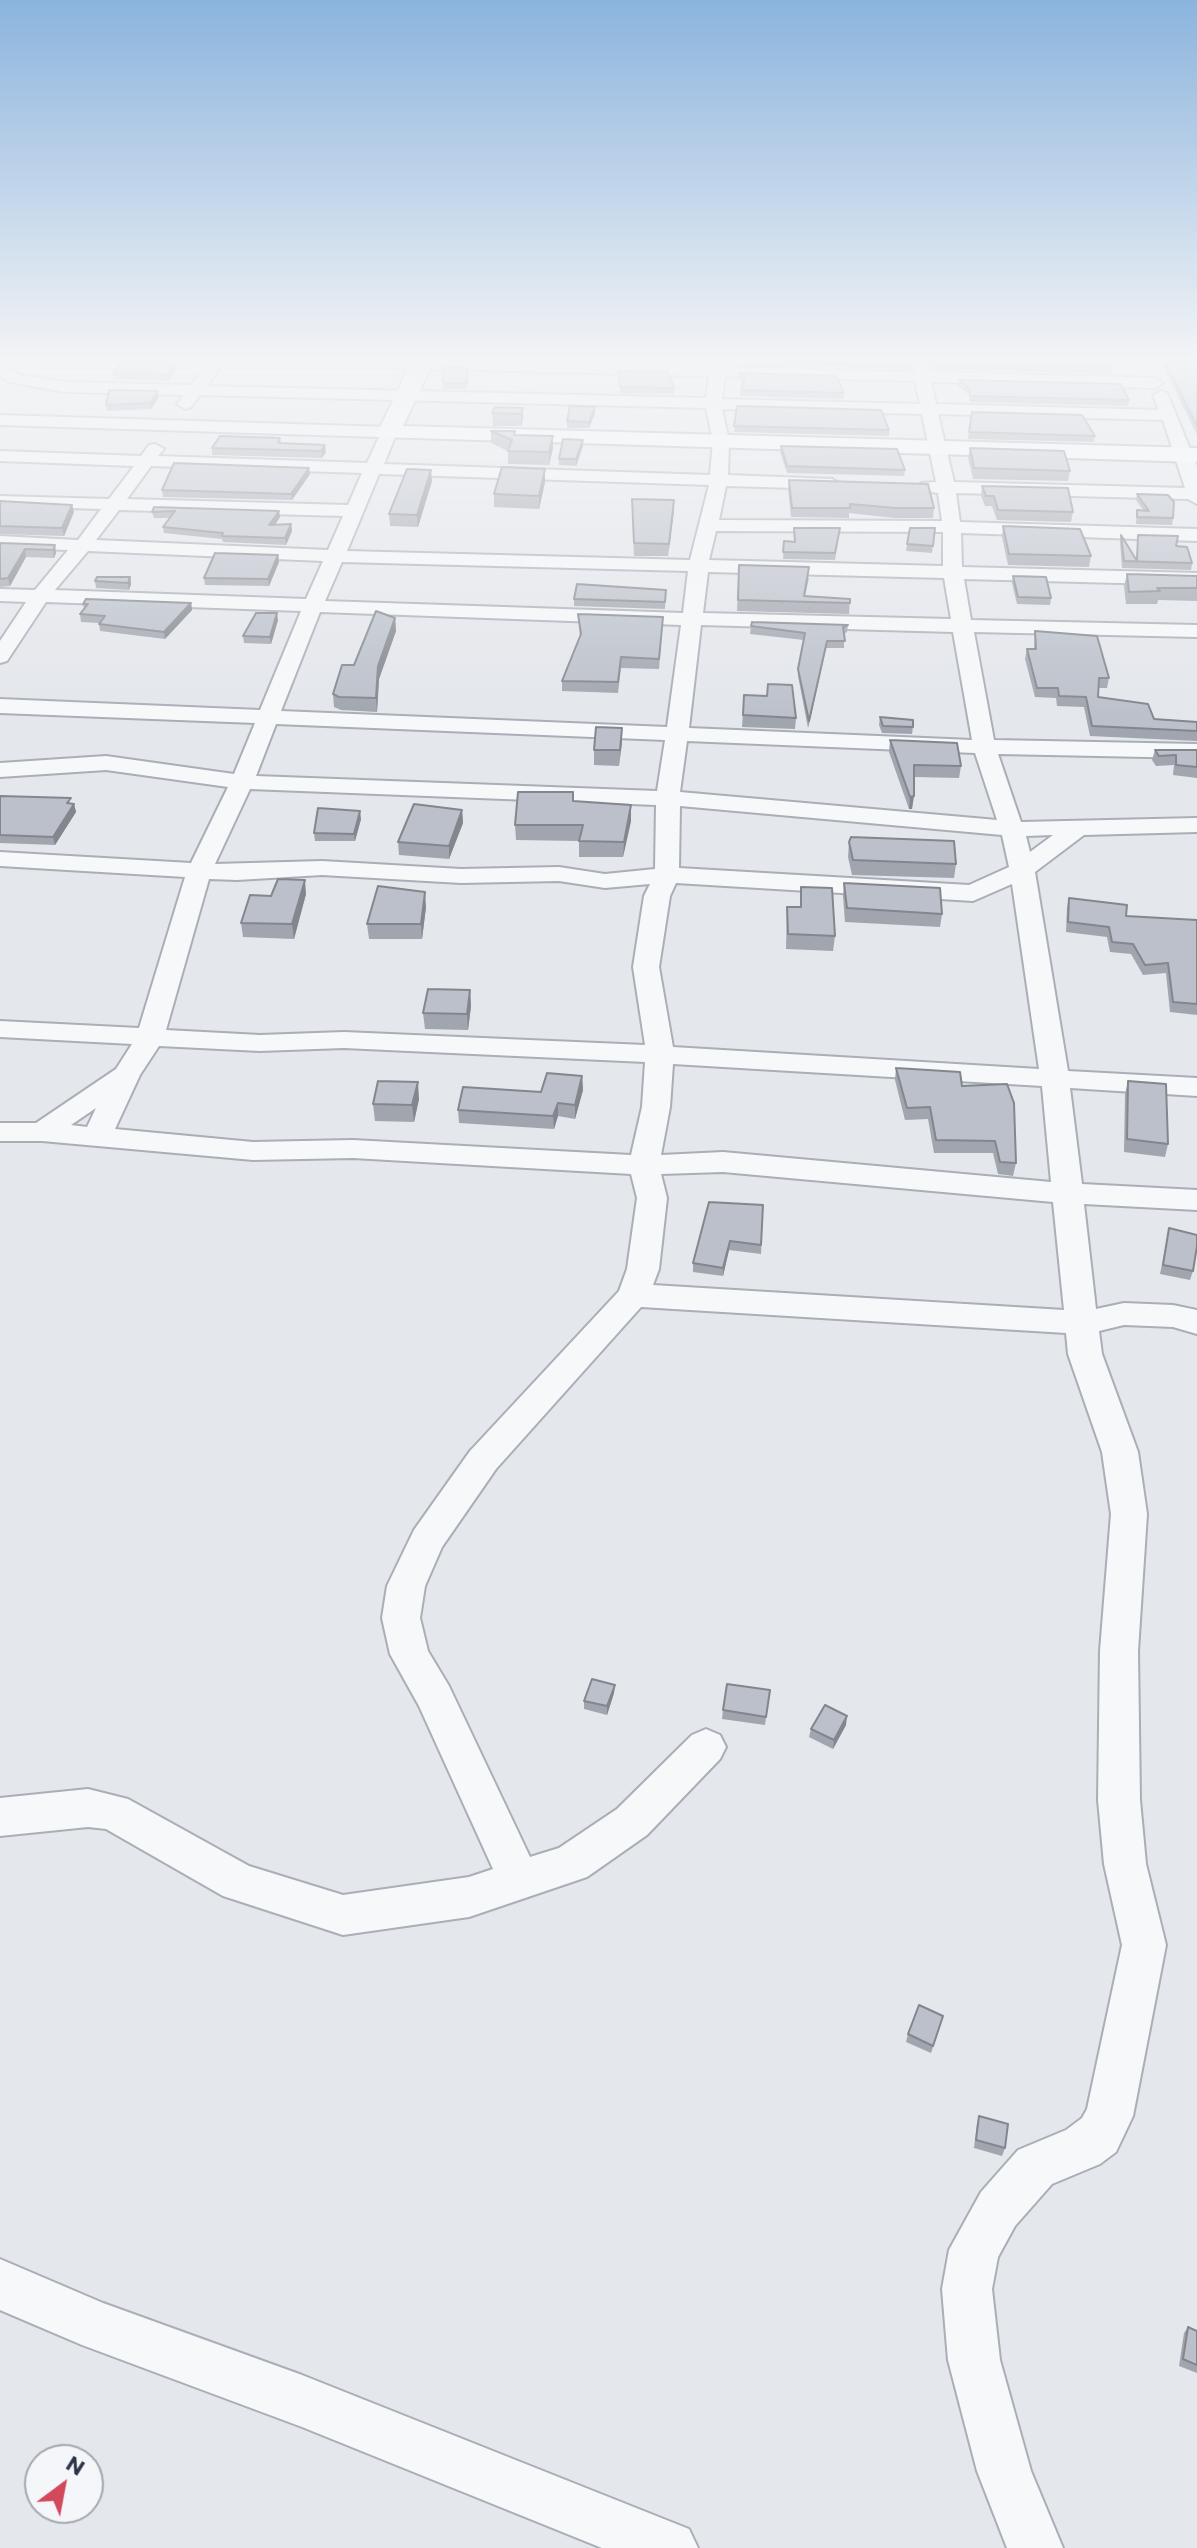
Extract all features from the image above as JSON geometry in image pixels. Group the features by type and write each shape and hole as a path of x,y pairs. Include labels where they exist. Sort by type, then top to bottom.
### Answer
{"street":[{"path":"2,650 39,597 84,544 130,481"},
{"path":"97,1137 126,1075 150,1038 199,871 242,782 265,719 368,481"},
{"path":"520,1882 435,1698 409,1654 401,1618 406,1586 427,1540 483,1460 575,1363 633,1295 643,1269 652,1198 644,1165 656,1107 660,1053 646,967 657,896 667,875 668,798 699,564 719,481"},
{"path":"771,481 855,484"},
{"path":"932,481 931,487 952,527 953,573 984,747 1012,829 1022,870 1055,1078 1085,1354 1120,1452 1129,1514 1119,1651 1119,1800 1125,1864 1136,1898 1144,1945 1117,2080 1109,2116 1099,2135 1083,2147 1035,2167 998,2209 974,2250 967,2289 974,2360 1004,2471 1035,2548"},
{"path":"931,487 1196,496"},
{"path":"0,501 354,511"},
{"path":"708,525 952,527 1197,535"},
{"path":"0,542 334,556 1197,579"},
{"path":"0,595 1197,631"},
{"path":"0,706 984,747 1197,751"},
{"path":"0,770 106,763 242,782 668,798 1012,829 1197,825"},
{"path":"0,859 199,871 276,872 322,868 461,876 559,874 605,881 667,875 973,893 1022,870 1079,827"},
{"path":"0,1029 260,1043 344,1040 660,1053 840,1067 1197,1087"},
{"path":"42,1132 126,1075"},
{"path":"0,1132 42,1132 253,1151 353,1149 644,1165 723,1162 1068,1193 1197,1200"},
{"path":"633,1295 1083,1323 1124,1314 1173,1316 1197,1322"},
{"path":"0,1817 88,1808 113,1812 238,1882 343,1915 469,1897 572,1863 632,1822 706,1747"},
{"path":"0,2284 100,2327 302,2401 670,2548"}],"building":[{"path":"166,481 300,481 291,494 162,490"},
{"path":"402,481 428,481 417,515 389,514"},
{"path":"498,481 542,481 539,496 494,494"},
{"path":"789,481 928,484 934,508 850,504 850,508 792,508"},
{"path":"982,486 1068,488 1073,512 998,510 994,496 986,496"},
{"path":"1137,494 1168,495 1174,502 1173,518 1137,517 1137,510 1149,511"},
{"path":"632,499 674,500 669,544 634,543"},
{"path":"0,501 72,505 62,528 0,526"},
{"path":"154,507 279,511 269,525 291,524 285,538 222,536 223,533 163,527 175,511 152,512"},
{"path":"1003,526 1080,529 1091,556 1009,554"},
{"path":"794,528 840,528 835,553 783,552 784,541 795,542"},
{"path":"910,528 935,528 933,546 907,544"},
{"path":"1121,535 1137,561 1138,535 1178,536 1176,546 1187,547 1192,563 1124,561"},
{"path":"0,543 55,545 53,550 25,549 8,578 0,579"},
{"path":"215,553 278,555 268,579 204,578"},
{"path":"739,565 809,567 804,596 850,599 850,603 738,600"},
{"path":"1127,574 1197,576 1197,588 1129,592"},
{"path":"1013,576 1046,577 1051,598 1018,597"},
{"path":"97,577 130,577 128,583 95,581"},
{"path":"577,584 666,590 665,602 574,599"},
{"path":"86,599 191,603 164,632 99,624 105,616 80,614 88,604 83,604"},
{"path":"376,611 395,618 378,666 376,698 339,697 333,694 342,665 354,665"},
{"path":"256,613 277,613 270,637 243,636"},
{"path":"578,614 663,617 659,659 621,657 618,682 562,681 581,634"},
{"path":"752,622 848,625 843,627 845,641 827,641 809,721 798,669 805,633 751,626"},
{"path":"1035,631 1097,636 1109,678 1099,678 1098,697 1148,704 1154,719 1197,722 1197,731 1092,726 1086,697 1059,696 1058,688 1037,688 1027,649 1036,649"},
{"path":"768,684 792,685 796,718 743,715 744,695 767,696"},
{"path":"880,717 913,720 913,727 883,726"},
{"path":"596,727 622,728 620,750 594,750"},
{"path":"890,740 957,743 961,766 914,765 914,796 910,797"},
{"path":"1155,750 1197,750 1197,767 1176,765 1176,755 1159,756"},
{"path":"518,792 573,792 573,801 631,805 624,842 579,841 583,825 515,825"},
{"path":"0,796 71,798 67,803 74,804 53,837 0,835"},
{"path":"414,804 462,810 449,846 398,842"},
{"path":"318,808 360,811 354,834 314,833"},
{"path":"851,837 954,841 956,864 853,860 849,842"},
{"path":"278,879 305,880 292,924 241,923 250,895 271,896"},
{"path":"844,883 940,888 942,914 847,908"},
{"path":"378,886 425,892 421,924 367,924"},
{"path":"801,887 832,888 835,936 788,934 787,907 801,907"},
{"path":"1069,898 1127,905 1126,916 1197,920 1197,1004 1173,1002 1168,963 1145,965 1133,944 1112,942 1109,927 1068,922"},
{"path":"428,989 470,990 467,1014 423,1013"},
{"path":"896,1068 960,1072 962,1086 1007,1084 1014,1103 1016,1163 1000,1162 995,1141 936,1140 930,1107 907,1108"},
{"path":"547,1073 582,1076 575,1105 558,1103 553,1116 458,1110 463,1087 541,1092"},
{"path":"378,1081 418,1082 412,1105 373,1104"},
{"path":"1128,1081 1166,1084 1168,1144 1127,1139"},
{"path":"709,1202 763,1205 761,1245 730,1241 723,1268 693,1263"},
{"path":"1169,1228 1197,1235 1193,1271 1163,1265"},
{"path":"592,1679 615,1685 607,1706 584,1701"},
{"path":"727,1684 770,1690 766,1717 723,1710"},
{"path":"825,1705 847,1716 834,1740 811,1729"},
{"path":"919,2005 943,2016 933,2046 908,2034"},
{"path":"979,2116 1008,2124 1005,2148 976,2140"},
{"path":"1188,2327 1197,2331 1197,2365 1183,2359"}]}
